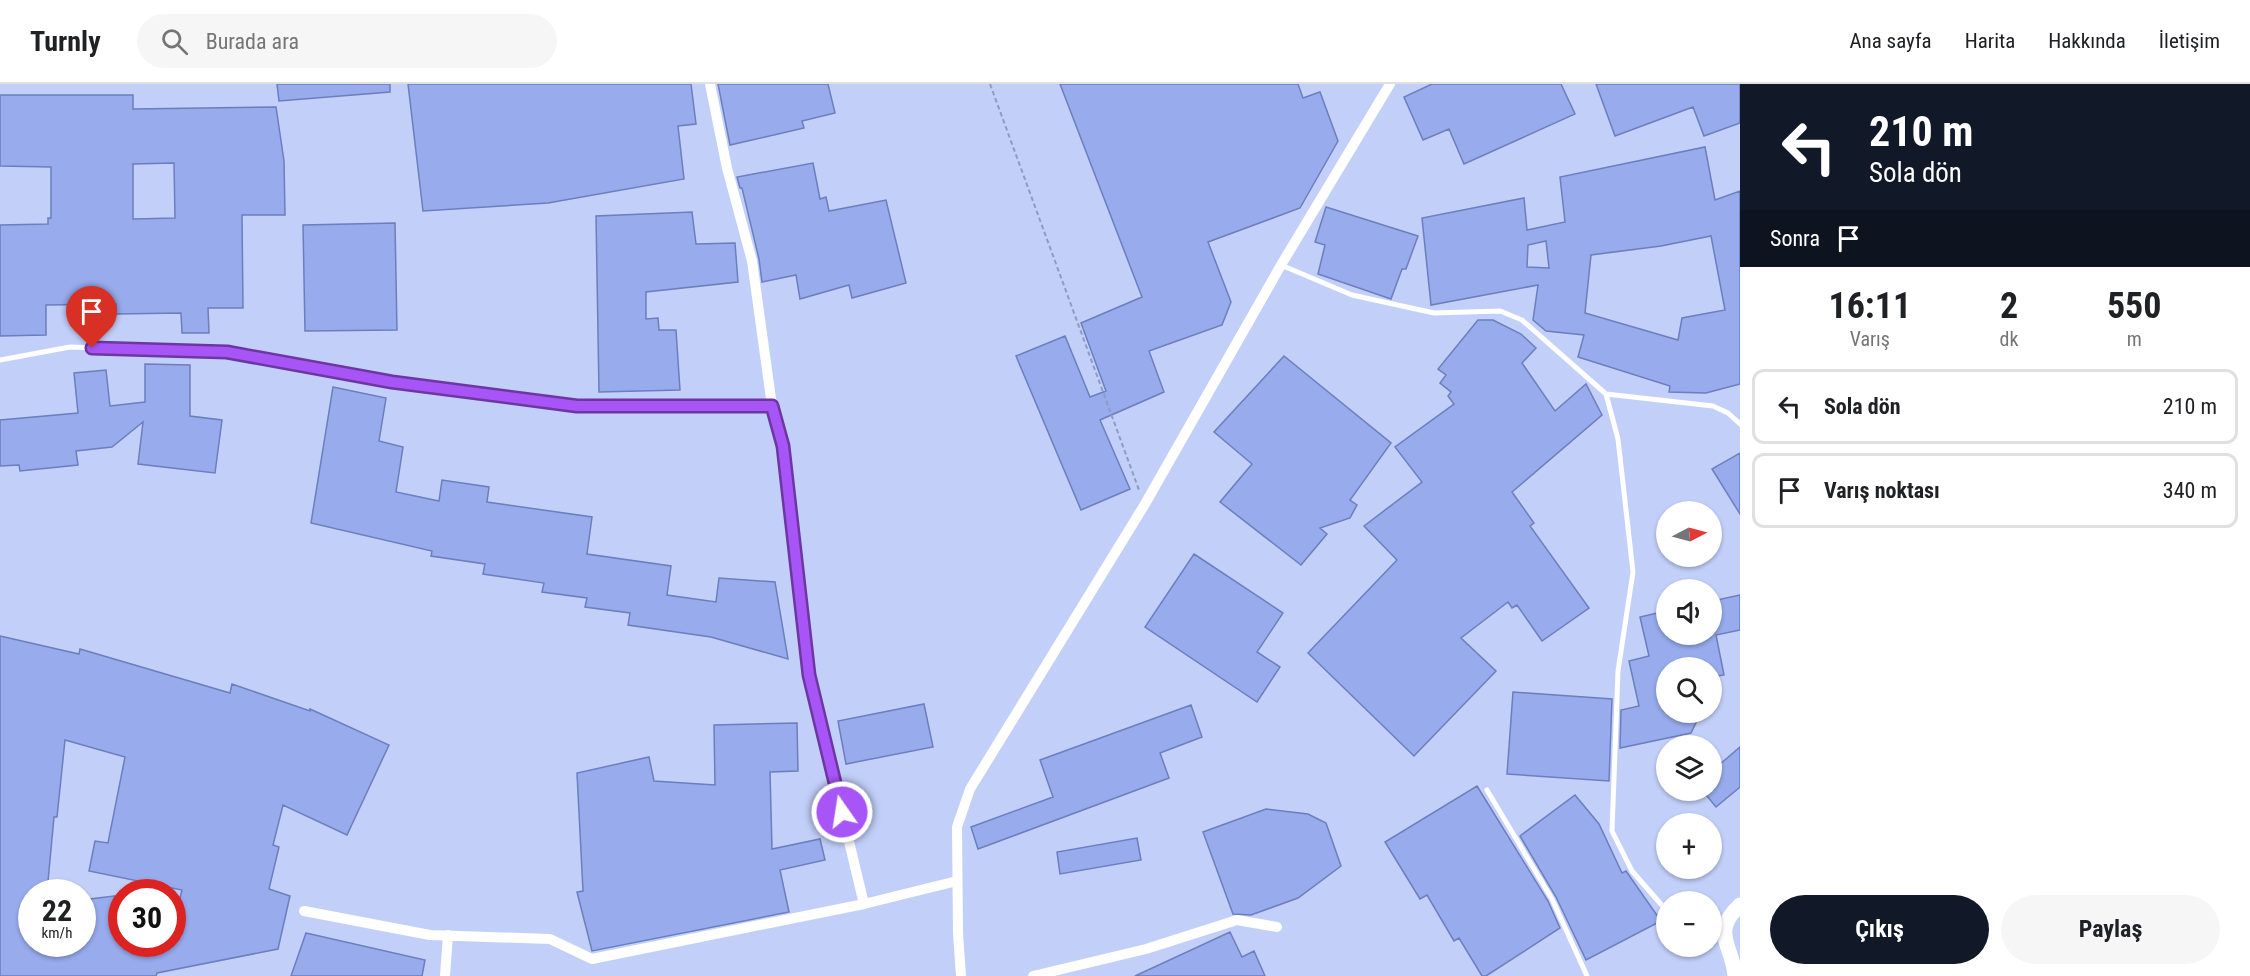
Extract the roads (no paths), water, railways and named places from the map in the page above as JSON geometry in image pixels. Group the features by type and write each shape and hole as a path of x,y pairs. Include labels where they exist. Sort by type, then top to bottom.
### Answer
{"street":[{"path":"710,84 727,168 752,261 772,406 783,446 809,675 864,904"},
{"path":"961,976 957,827 970,789 1145,504 1281,265 1390,84"},
{"path":"304,911 430,935 550,939 592,959 864,904 957,882"},
{"path":"1722,929 1733,911 1740,905"},
{"path":"1033,976 1146,949 1237,920 1277,927"},
{"path":"445,976 448,935"},
{"path":"1722,943 1735,968 1735,976"}],"lane":[{"path":"1281,265 1352,295 1434,313 1500,311 1522,320 1606,394 1618,439 1633,572 1618,671 1612,831 1632,871 1656,899"},
{"path":"0,360 70,347 227,352 392,382 577,406 772,406"},
{"path":"1606,394 1713,406 1728,413 1740,424"},
{"path":"1487,790 1552,899 1587,976"}]}
